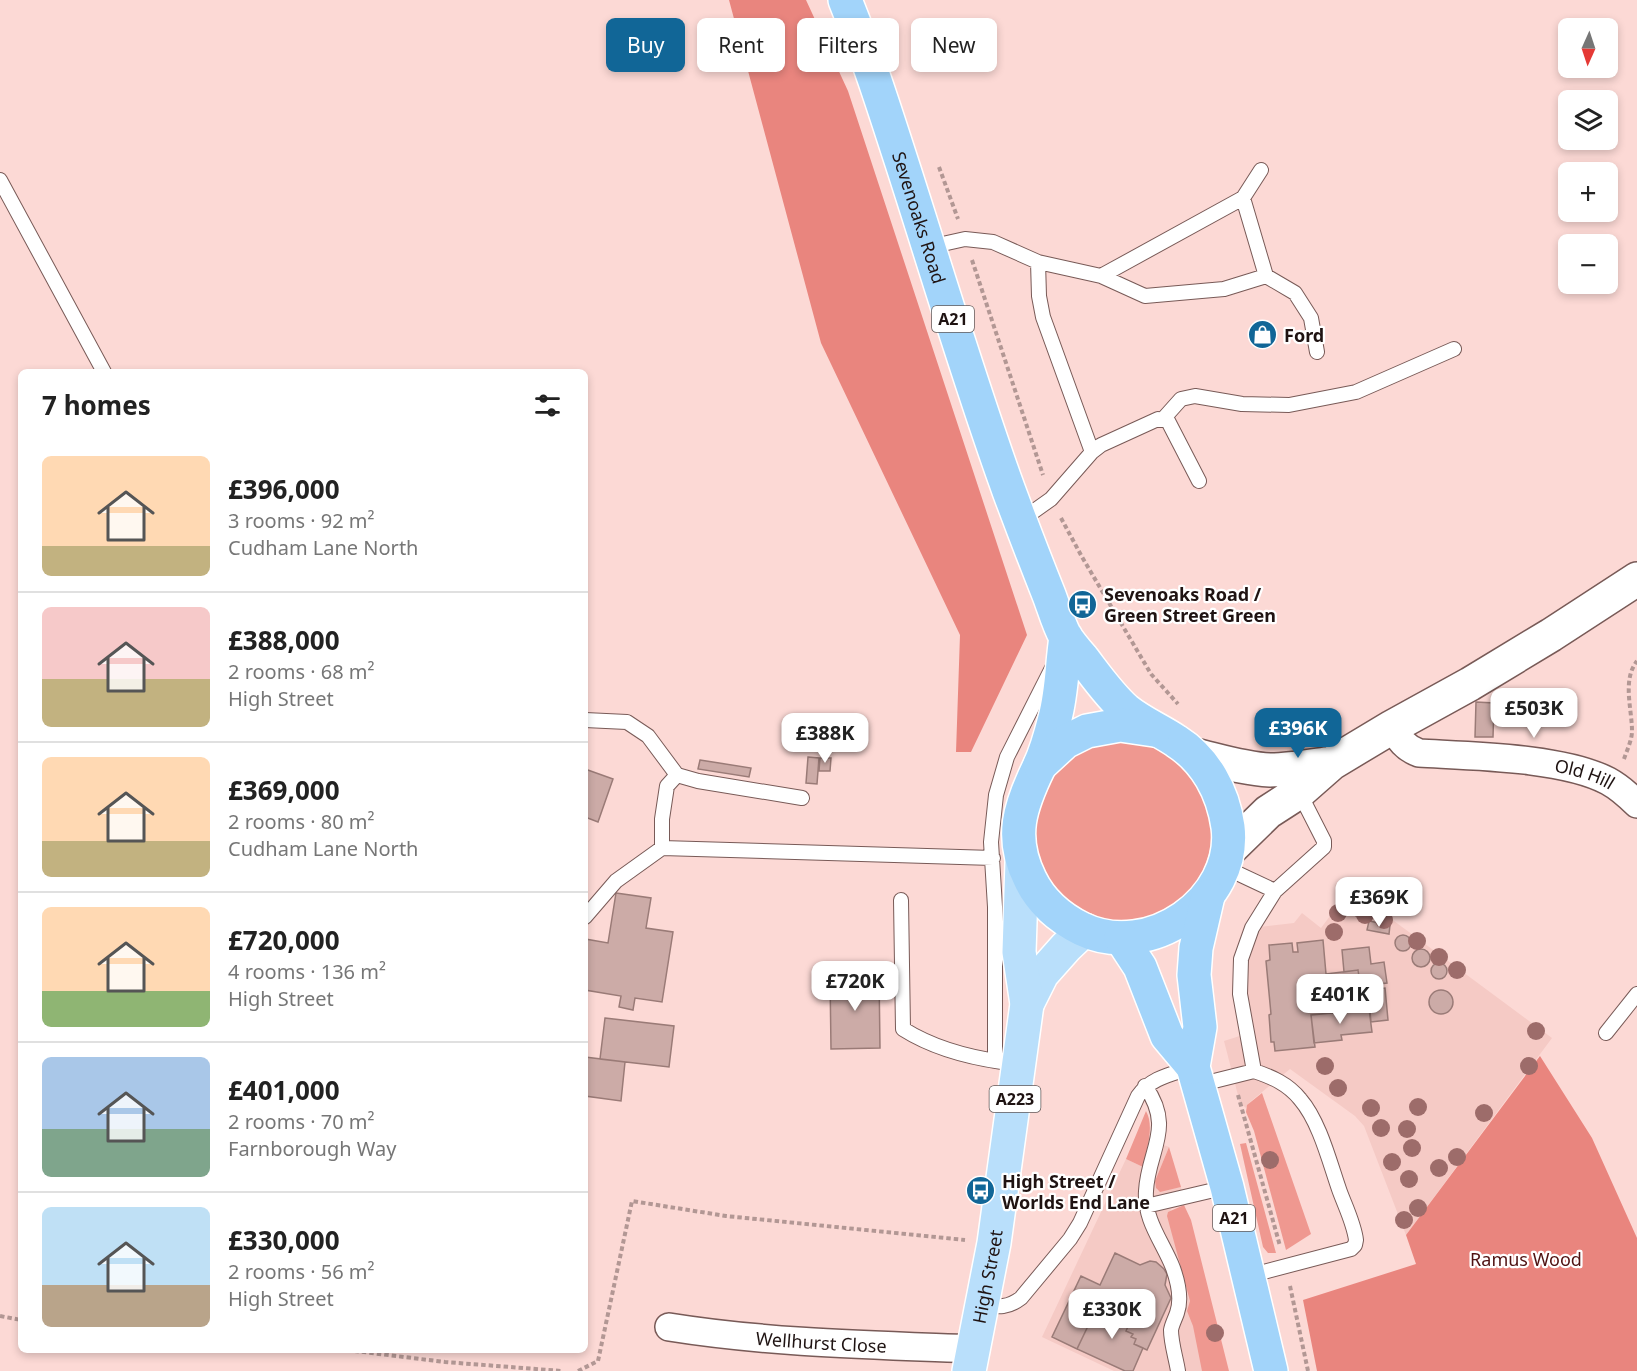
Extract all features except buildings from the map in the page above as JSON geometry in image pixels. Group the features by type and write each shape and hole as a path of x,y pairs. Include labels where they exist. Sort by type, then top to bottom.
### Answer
{"highway":[{"name":"Sevenoaks Road","path":"845,0 878,88 980,406 1020,522 1066,637"},
{"name":"A21","path":"1066,637 1124,708 1154,729"},
{"name":"A21","path":"1040,765 1056,715 1066,637"},
{"path":"1120,725 1154,729 1176,740 1195,755 1209,773 1223,802 1228,830 1226,859 1208,896 1177,923 1148,935 1121,938 1084,930 1059,916 1007,860 1018,840 1020,810 1030,781 1040,765 1065,742 1087,731 1120,725"},
{"name":"A21","path":"1208,896 1196,948 1194,975 1200,1027 1196,1076 1227,1187 1270,1371"},
{"name":"A21","path":"1121,938 1140,967 1167,1036 1196,1076"}],"main road":[{"name":"High Street","path":"1007,860 1028,1004"},
{"name":"High Street","path":"971,1360 994,1243 1008,1063 1028,1004 1042,974 1084,930"}],"street":[{"path":"1226,859 1268,812 1299,792 1332,763 1470,684 1637,579"},
{"name":"Old Hill","path":"1392,727 1401,742 1409,749 1419,753 1511,759 1558,766 1607,780 1637,804"},
{"path":"1195,755 1271,770 1332,763"},
{"name":"Wellhurst Close","path":"669,1327 716,1334 971,1360"}],"lane":[{"path":"1101,276 1243,198 1261,170"},
{"path":"0,180 102,369"},
{"path":"1243,198 1266,276 1295,293 1311,318 1317,352"},
{"path":"929,247 965,240 993,242 1038,262 1101,276 1145,296 1224,289 1266,276"},
{"path":"1038,262 1039,296 1043,317 1092,452"},
{"path":"1164,418 1181,399 1195,396 1242,404 1289,405 1356,392 1454,349"},
{"path":"1020,522 1051,499 1092,452 1101,445 1158,418 1168,421 1199,481"},
{"path":"901,900 903,1029 945,1050 1008,1063 1007,860 991,842 996,795 1007,757 1041,692 1066,637"},
{"path":"588,720 627,722 648,736 677,775 698,781 802,798"},
{"path":"662,848 662,819 667,786 677,775"},
{"path":"1254,1071 1240,994 1240,959 1252,928 1275,891 1324,847 1324,841 1299,792"},
{"path":"588,914 616,881 662,848 1007,860"},
{"path":"1226,859 1275,891"},
{"path":"1606,1033 1637,994"},
{"path":"983,1305 1001,1307 1012,1305 1021,1298 1070,1239 1080,1223 1138,1096 1145,1086 1152,1081 1254,1071 1273,1077 1302,1100 1323,1145 1356,1240 1351,1249 1248,1276"},
{"path":"1145,1086 1156,1106 1159,1128 1158,1143 1146,1184 1146,1206 1154,1230 1173,1268 1180,1296 1172,1330 1179,1371"},
{"path":"1146,1206 1227,1187"}],"path":[{"path":"937,163 1051,499 1082,557 1152,674 1184,711"},
{"path":"1630,765 1624,760 1632,734 1628,691 1634,664 1637,661"},
{"path":"578,1371 598,1361 632,1201 726,1216 994,1243"},
{"path":"0,1316 18,1319"},
{"path":"372,1353 445,1362 562,1371"}],"shaded area":[{"path":"1122,741 1156,748 1172,756 1186,767 1197,781 1205,797 1212,831 1205,865 1197,881 1186,895 1172,906 1156,914 1122,921 1088,914 1072,906 1058,895 1047,881 1039,865 1032,831 1039,797 1047,781 1058,767 1072,756 1088,748"},
{"path":"1367,901 1552,1038 1406,1235 1364,1126 1355,1116 1290,1069 1250,1102 1246,1108 1240,1103 1224,1041 1246,1034 1240,994 1252,928 1294,923 1302,913 1321,928 1339,904 1356,916"},
{"path":"1262,1093 1311,1234 1286,1250 1254,1131 1246,1112 1247,1105"},
{"path":"1146,1111 1150,1131 1143,1167 1126,1159"},
{"path":"1148,1139 1169,1147 1155,1181 1157,1190 1181,1187 1184,1205 1171,1209 1216,1371 1114,1371 1042,1337 1126,1159 1143,1167"},
{"path":"1246,1143 1276,1253 1268,1253 1263,1247 1240,1144"},
{"path":"1169,1147 1181,1187 1160,1192 1156,1188 1155,1181"},
{"path":"1184,1205 1191,1220 1229,1371 1202,1371 1193,1326 1187,1311 1190,1301 1167,1216 1168,1212"}],"green space":[{"path":"729,0 806,0 814,18 797,18 797,72 839,72 848,91 1027,635 971,752 956,752 960,635 821,343 748,72 785,72 785,18 734,18"},
{"name":"Ramus Wood","path":"1540,1056 1592,1138 1637,1238 1637,1371 1317,1371 1303,1300 1416,1264 1406,1235"}],"place":[{"name":"Ford","path":"1263,335"},
{"name":"Sevenoaks Road / Green Street Green","path":"1083,604"},
{"name":"High Street / Worlds End Lane","path":"981,1191"}]}
